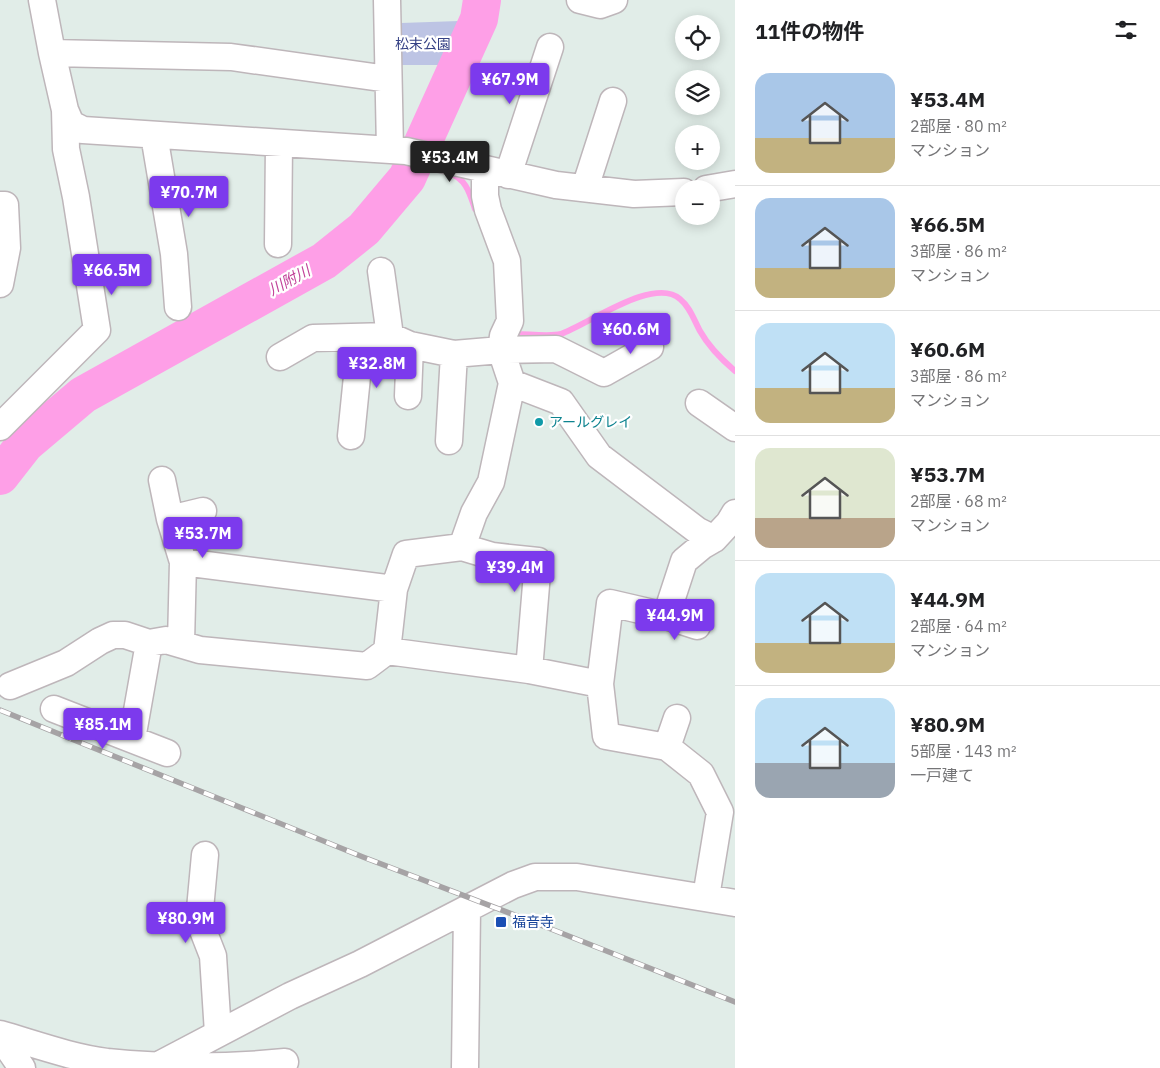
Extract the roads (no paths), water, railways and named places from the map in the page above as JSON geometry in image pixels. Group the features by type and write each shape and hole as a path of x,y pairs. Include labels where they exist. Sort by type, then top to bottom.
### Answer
{"street":[{"path":"42,0 65,110 71,124 83,130 407,152 556,185 634,194 675,192"},
{"path":"387,0 388,79 407,152"},
{"path":"580,0 600,5 614,0"},
{"path":"462,547 474,513 491,482 512,383 505,335 507,262 485,196 550,47"},
{"path":"52,53 231,57 388,79"},
{"path":"585,188 613,101"},
{"path":"0,427 97,330 76,197 66,149 65,110"},
{"path":"154,135 174,254 178,307"},
{"path":"278,143 278,244"},
{"path":"720,187 735,184"},
{"path":"0,205 5,205 7,248 0,284"},
{"path":"380,272 400,340 408,396"},
{"path":"280,356 313,338 361,337 400,340 454,354 505,335 556,349 604,373 650,344"},
{"path":"351,436 361,337"},
{"path":"449,441 454,354"},
{"path":"512,383 561,402 599,456 698,531 728,539"},
{"path":"699,403 735,428"},
{"path":"162,480 170,519 183,562 180,643"},
{"path":"170,519 203,511"},
{"path":"728,539 729,523 735,513"},
{"path":"666,616 684,561 702,546 728,539"},
{"path":"387,651 394,589 406,554 462,547 492,556 538,561 529,670"},
{"path":"183,562 394,589"},
{"path":"697,626 666,616 610,603 600,684 606,736 667,747 701,774 720,812 706,897"},
{"path":"19,676 66,663 100,641 111,625 125,635 149,643 166,640 200,650 367,666 387,651 529,670 600,684"},
{"path":"132,739 149,643"},
{"path":"54,709 167,753"},
{"path":"667,747 676,718"},
{"path":"205,855 199,920 213,956 226,1067"},
{"path":"154,1067 290,996 360,964 513,885 535,877 555,876 612,882 735,903"},
{"path":"465,1068 467,909"},
{"path":"0,1035 106,1062 154,1067 226,1067 285,1062"},
{"path":"0,1035 22,1068"}],"waterway":[{"name":"川附川","path":"0,476 25,444 83,395 324,261 364,229 407,178 479,19 482,0"},
{"path":"449,173 455,175 463,183 469,192 475,209"},
{"path":"512,331 516,334 561,334 638,297 654,293 669,293 683,302 707,342 735,371"}],"railway":[{"path":"0,710 363,857 735,1002"}],"place":[{"name":"アールグレイ","path":"539,422"},
{"name":"福音寺","path":"501,922"}],"park label":[{"name":"松末公園","path":"423,44"}]}
